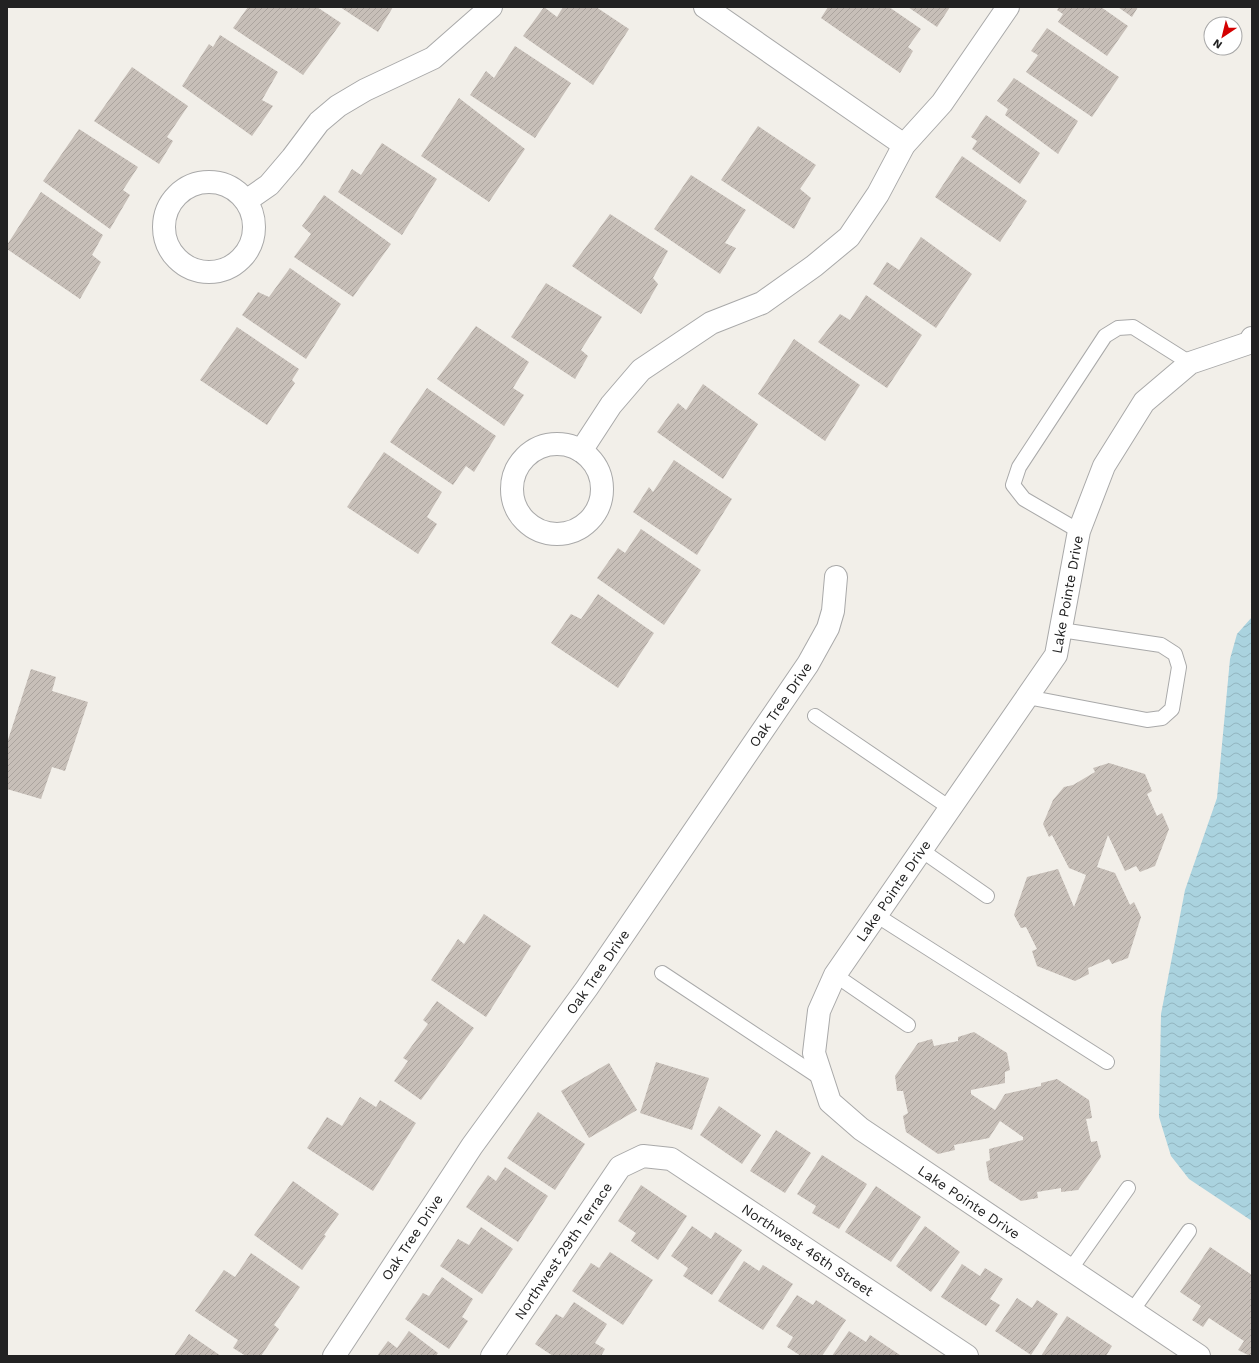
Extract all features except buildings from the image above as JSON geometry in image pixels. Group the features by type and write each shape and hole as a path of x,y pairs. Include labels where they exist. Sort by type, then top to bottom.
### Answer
{"street":[{"path":"246,201 269,185 292,158 319,122 338,106 365,90 433,58 491,7"},
{"path":"705,7 904,145"},
{"path":"581,451 611,405 641,370 711,323 762,303 814,266 849,237 878,194 904,145 942,103 1008,7"},
{"path":"207,182 222,184 235,191 246,201 252,215 254,229 251,243 244,256 233,265 219,271 205,272 191,268 179,260 169,249 164,234 164,219 170,205 179,193 192,185 207,182"},
{"name":"Lake Pointe Drive","path":"1199,1356 861,1130 830,1102 814,1054 819,1011 835,974 1056,655 1079,531 1104,466 1144,402 1190,363 1251,342"},
{"path":"554,444 568,445 581,451 593,461 601,475 603,491 600,506 591,520 579,529 572,532 564,534 548,534 534,528 523,519 515,507 512,493 513,478 518,465 528,455 540,447 554,444"},
{"name":"Oak Tree Drive","path":"334,1356 472,1146 587,988 808,664 828,628 834,611 836,578"},
{"name":"Northwest 29th Terrace","path":"492,1356 620,1167 643,1156"},
{"name":"Northwest 46th Street","path":"643,1156 671,1159 967,1356"}],"lane":[{"path":"1079,531 1024,499 1013,485 1019,467 1105,336 1118,328 1132,328 1190,363"},
{"path":"1026,697 1147,720 1162,718 1172,709 1179,667 1175,654 1161,645 1061,630"},
{"path":"815,716 950,808"},
{"path":"921,850 987,896"},
{"path":"876,915 1107,1062"},
{"path":"662,973 822,1079"},
{"path":"835,974 908,1025"},
{"path":"1070,1270 1128,1188"},
{"path":"1132,1311 1189,1231"}],"water":[{"path":"1252,617 1252,1221 1189,1179 1171,1156 1159,1117 1161,1014 1185,890 1217,798 1230,659 1237,634"}]}
